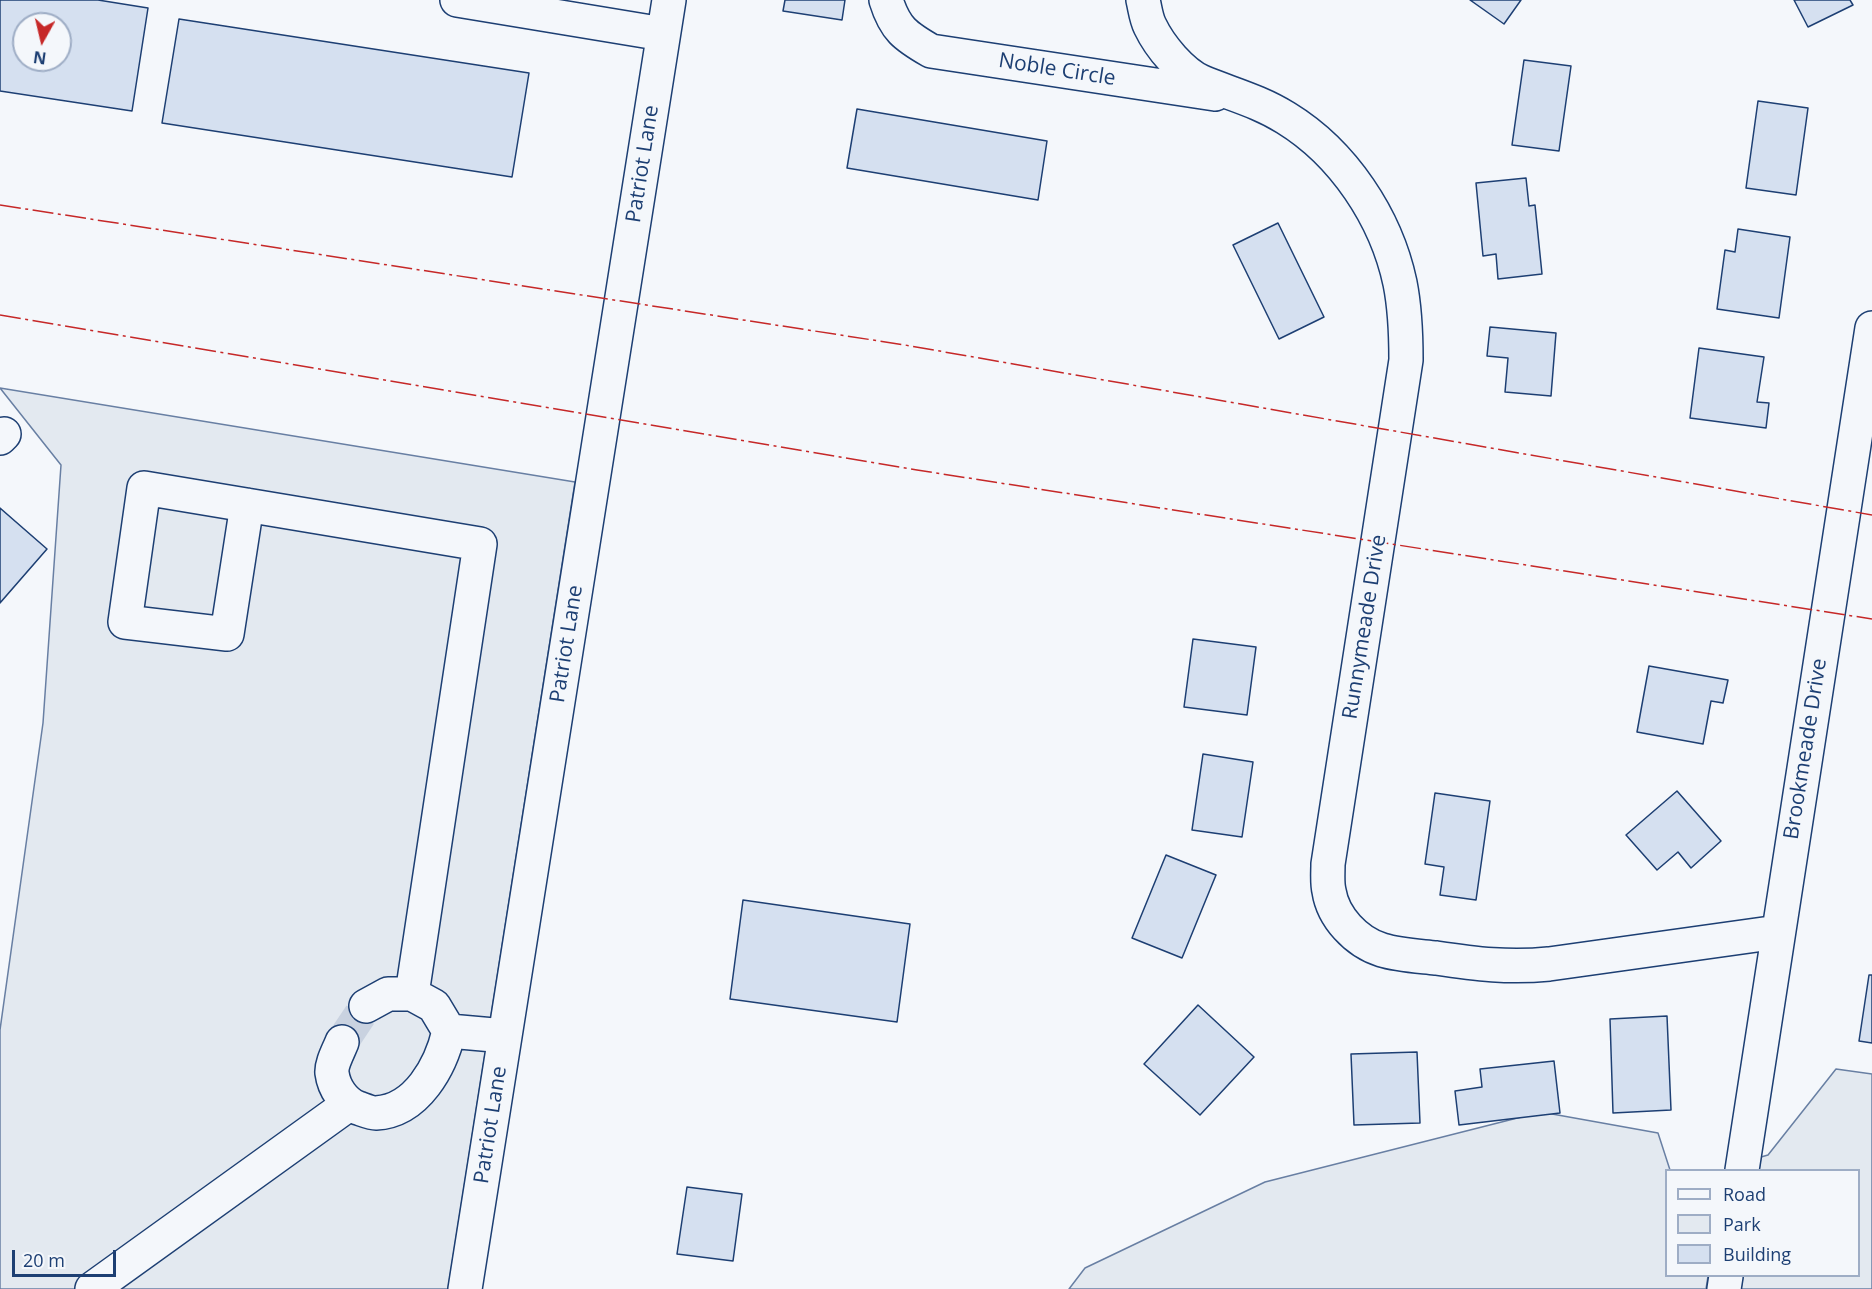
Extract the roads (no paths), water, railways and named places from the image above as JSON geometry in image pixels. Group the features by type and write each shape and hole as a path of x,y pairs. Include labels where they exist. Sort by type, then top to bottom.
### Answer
{"street":[{"path":"457,0 663,34"},
{"name":"Patriot Lane","path":"465,1289 669,0"},
{"name":"Noble Circle","path":"886,0 892,18 909,38 931,51 1252,99"},
{"name":"Runnymeade Drive","path":"1143,0 1150,26 1170,58 1200,81 1252,99 1287,118 1319,143 1345,170 1368,202 1388,245 1400,281 1406,321 1404,370 1328,864 1329,892 1335,910 1346,926 1364,942 1382,950 1487,966 1516,967 1550,964 1778,932"},
{"name":"Brookmeade Drive","path":"1742,1169 1872,328"},
{"path":"247,505 226,634 125,622 144,488 247,505 480,544 412,994"},
{"path":"342,1042 332,1071 338,1092 349,1104 375,1113 401,1107 425,1084 444,1053 449,1031 434,1006 412,994 388,994 366,1006"},
{"path":"449,1031 505,1036"},
{"path":"92,1289 349,1104"}],"tunnel":[{"path":"342,1042 366,1006"}]}
